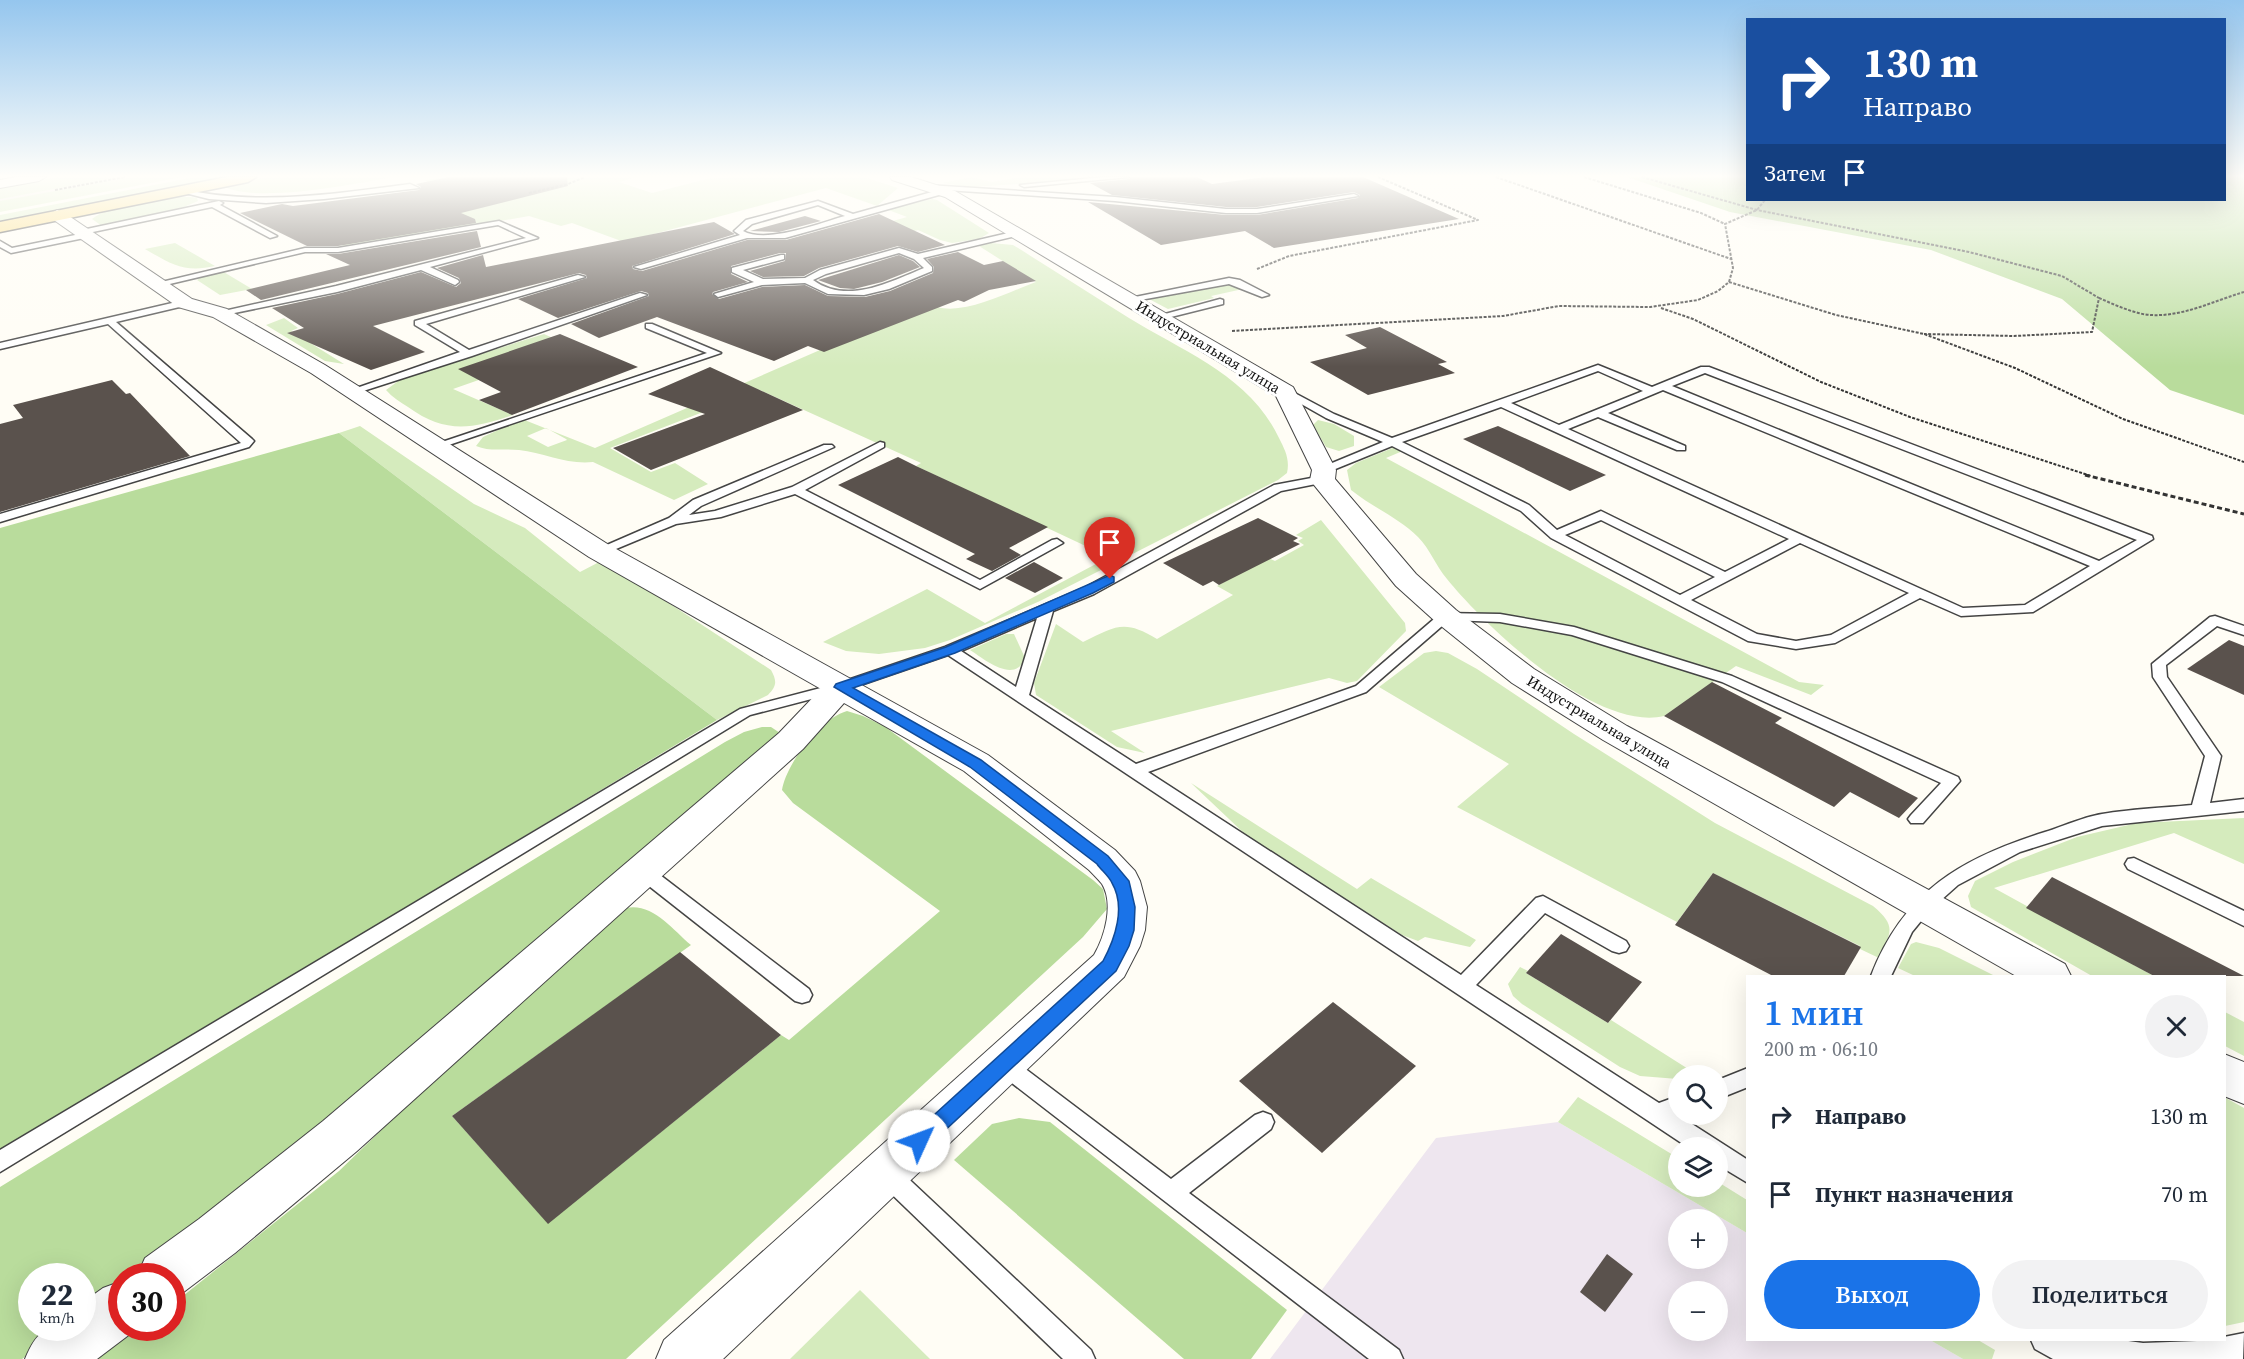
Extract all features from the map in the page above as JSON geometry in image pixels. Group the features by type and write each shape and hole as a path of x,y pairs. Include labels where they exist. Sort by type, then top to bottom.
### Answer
{"street":[{"path":"94,240 185,303 220,313 318,369 599,551 976,763 1102,860 1121,881 1127,907 1125,930 1120,946 1109,966 683,1359"},
{"name":"Индустриальная улица","path":"1030,240 1285,392 1323,475 1406,580 1446,616 1523,676 1564,704 2048,975"},
{"path":"181,1263 340,1136 791,741 841,687"},
{"path":"2226,1074 2244,1084"},
{"path":"52,1359 108,1317"}],"lane":[{"path":"0,253 56,240"},
{"path":"158,284 305,250 338,250 395,240"},
{"path":"220,313 337,289 525,240"},
{"path":"638,267 731,240"},
{"path":"917,257 986,240"},
{"path":"0,243 11,251"},
{"path":"718,294 762,282 807,280 823,272 899,250 917,257 930,269 871,292 831,291 813,285 807,280"},
{"path":"762,282 735,270 781,257"},
{"path":"422,267 455,282"},
{"path":"469,354 418,323 581,277"},
{"path":"1129,299 1229,281 1237,282 1264,295"},
{"path":"353,391 643,295"},
{"path":"1159,317 1220,302"},
{"path":"0,346 185,303"},
{"path":"0,518 229,451 245,445 248,441 110,321"},
{"path":"436,446 716,353 649,326"},
{"path":"0,1162 745,712 841,687 950,650 1089,591 1278,488 1323,475 1392,442 1598,368 1657,388 2100,566"},
{"path":"1502,404 1961,612 2028,609 2147,539 1705,369 1559,429"},
{"path":"1285,392 1330,416 1392,442 1525,508 1555,535 1753,638 1796,645 1835,639 1920,593"},
{"path":"1599,413 1681,448"},
{"path":"599,551 674,521 717,514 796,490 880,445"},
{"path":"674,521 697,503 828,447"},
{"path":"796,490 980,585 1057,543"},
{"path":"1555,535 1601,515 1724,576"},
{"path":"1681,600 1800,538"},
{"path":"1021,697 1047,609"},
{"path":"1134,771 1361,689 1446,616 1500,618 1574,631 1727,679 1952,781 1917,819"},
{"path":"2200,808 2213,756 2160,677 2159,664 2215,620 2244,631"},
{"path":"950,650 1692,1137"},
{"path":"1882,975 1905,928 1923,905 1952,880 2014,848 2101,820 2244,805"},
{"path":"2134,864 2244,919"},
{"path":"641,870 802,995"},
{"path":"1462,987 1542,903 1619,946"},
{"path":"1003,1064 1390,1359"},
{"path":"1728,1086 1746,1078"},
{"path":"1657,1114 1668,1109"},
{"path":"1171,1193 1263,1122"},
{"path":"1728,1160 1746,1172"},
{"path":"885,1172 1082,1359"},
{"path":"2047,1341 2076,1359"},
{"path":"2051,1341 2143,1356 2214,1352 2244,1346"}],"path":[{"path":"1229,281 1289,256 1371,240"},
{"path":"1678,240 1731,259"},
{"path":"1184,332 1249,331 1503,316 1559,306 1658,306 1698,300 1718,291 1729,282 1732,268 1728,240"},
{"path":"1911,240 1969,252 2062,276 2099,298 2139,313 2157,315 2183,310 2244,292"},
{"path":"1729,282 1836,315 1924,334 2015,368 2123,418 2244,462"},
{"path":"1924,334 1990,336 2092,332 2099,298"},
{"path":"1658,306 1693,319 1821,382 1910,417 2084,474 2244,514"}],"shaded area":[{"path":"1558,1122 1668,1187 1668,1197 1686,1197 1706,1209 1668,1209 1668,1269 1728,1269 1728,1222 1746,1232 1746,1341 1932,1341 1963,1359 1270,1359 1436,1138"}],"green space":[{"path":"352,240 389,240 340,249 337,247"},
{"path":"942,240 969,240 952,243"},
{"path":"1880,240 2244,240 2244,415 2170,390 2062,299 1931,250"},
{"path":"175,243 215,266 186,268 145,249"},
{"path":"991,243 1013,245 1214,368 1233,382 1266,416 1285,451 1288,463 1287,473 1278,480 1040,601 950,640 925,648 879,654 846,651 823,642 927,589 985,623 1109,557 916,466 921,463 760,390 610,448 651,472 675,463 708,484 674,500 593,462 574,462 519,450 476,446 483,437 522,419 545,428 527,436 548,447 567,440 549,430 595,448 820,350 937,307 948,309 974,305 1036,282 979,246"},
{"path":"222,271 252,289 220,295 197,280 204,275"},
{"path":"1231,283 1243,289 1168,309 1149,299 1211,285"},
{"path":"284,318 298,328 291,331 344,364 325,361 266,325"},
{"path":"544,334 573,347 453,389 513,415 472,426 447,425 421,416 386,390 401,379"},
{"path":"1318,420 1334,424 1354,436 1354,446 1339,451 1326,447 1313,425"},
{"path":"360,426 474,504 525,528 580,572 603,560 771,670 775,680 773,689 768,695 717,720 339,433"},
{"path":"339,433 717,720 0,1152 0,528"},
{"path":"1395,447 1405,450 1386,458 1799,682 1824,685 1811,695 1736,666 1664,716 1637,717 1607,708 1576,692 1545,672 1488,623 1447,579 1426,547 1411,530 1351,490 1347,470 1356,463"},
{"path":"1321,520 1405,623 1406,631 1357,681 1347,683 1329,678 1111,731 1145,753 1117,747 1036,695 1034,683 1056,624 1083,642 1120,627 1136,629 1157,639 1233,595 1217,586 1268,558 1275,561 1304,545 1298,541 1303,538 1296,535"},
{"path":"1006,634 1014,634 1025,658 1020,666 1014,669 999,668 970,650"},
{"path":"1436,651 1448,653 1477,669 1574,734 1715,823 1873,906 1886,919 1890,930 1879,958 1860,949 1860,946 1713,873 1677,922 1457,807 1509,764 1379,687 1424,653"},
{"path":"847,711 884,726 1093,880 1103,889 1107,909 1083,937 626,1359 95,1359 121,1341 186,1341 186,1294 339,1171 491,1024 619,910 630,907 649,911 667,923 691,945 452,1116 548,1223 781,1035 789,1040 940,911 793,803 782,790 797,755 816,732 837,715"},
{"path":"771,727 783,735 781,745 533,942 368,1092 161,1260 157,1263 108,1263 108,1298 96,1306 96,1263 18,1263 18,1341 48,1341 22,1359 0,1359 0,1187 744,732"},
{"path":"1191,783 1357,889 1371,878 1476,940 1470,947 1425,937 1418,941 1402,935 1248,837"},
{"path":"2244,818 2244,864 2174,833 1994,888 2152,975 2090,975 1971,907 1968,896 1975,881 2013,862 2077,837 2137,823"},
{"path":"1916,942 1939,948 1993,975 1913,975 1898,968 1911,944"},
{"path":"1520,967 1528,971 1526,973 1608,1023 1611,1020 1682,1065 1668,1065 1668,1078 1640,1076 1620,1067 1522,1004 1513,996 1508,984"},
{"path":"2226,1013 2244,1022 2244,1056 2226,1047"},
{"path":"1578,1097 1668,1152 1668,1187 1558,1122"},
{"path":"2226,1098 2244,1108 2244,1322 2226,1326"},
{"path":"1019,1118 1050,1122 1287,1310 1251,1359 1184,1359 954,1160 992,1124"},
{"path":"1728,1188 1746,1199 1746,1232 1728,1222 1728,1209 1706,1209 1686,1197 1728,1197"},
{"path":"860,1290 930,1359 790,1359"},
{"path":"1932,1341 1980,1341 1995,1350 1992,1359 1963,1359"}],"building":[{"path":"296,240 371,240 338,246 307,246"},
{"path":"420,240 479,240 481,247 261,300 246,290 350,265 326,254"},
{"path":"621,240 714,240 632,266 633,269 642,271 746,240 935,240 945,245 918,252 898,246 819,268 804,276 763,277 750,271 785,261 786,253 780,253 731,266 731,274 748,282 712,294 719,299 762,287 805,285 828,296 865,297 890,291 933,273 934,267 927,259 958,252 984,265 1003,261 1036,281 989,290 964,302 958,300 824,352 808,346 774,361 657,317 599,338 571,324 649,296 648,293 641,291 558,318 518,299 587,278 586,275 579,273 373,326 425,352 371,370 287,333 304,328 272,308 421,272 456,287 461,283 459,278 437,268 483,255 486,267"},
{"path":"1153,240 1188,240 1161,245"},
{"path":"1261,240 1322,240 1274,248"},
{"path":"899,255 920,267 882,282 854,289 840,288 818,280"},
{"path":"1380,327 1447,362 1438,364 1455,373 1368,395 1310,362 1367,348 1345,335"},
{"path":"560,334 638,367 512,415 479,400 501,392 458,369"},
{"path":"710,367 803,410 651,470 613,448 705,414 648,394"},
{"path":"112,380 126,394 130,393 190,456 0,512 0,424 23,418 13,405"},
{"path":"1498,426 1606,475 1570,491 1463,439"},
{"path":"898,457 1048,527 1009,548 1021,555 992,571 966,559 975,554 838,485"},
{"path":"1258,518 1298,538 1293,541 1300,544 1219,585 1213,581 1203,586 1163,563"},
{"path":"1034,562 1063,578 1035,593 1005,578"},
{"path":"2229,640 2244,646 2244,695 2187,669"},
{"path":"1712,682 1782,718 1775,723 1918,798 1899,818 1850,792 1834,807 1664,716"},
{"path":"1713,873 1861,947 1845,975 1771,975 1675,925"},
{"path":"2052,877 2244,976 2152,975 2026,908"},
{"path":"1561,934 1642,982 1608,1023 1526,973"},
{"path":"680,952 781,1035 548,1224 452,1116"},
{"path":"1333,1002 1416,1066 1322,1153 1239,1081"},
{"path":"1607,1254 1633,1274 1605,1312 1580,1292"}],"route":[{"path":"919,1141 1109,966 1120,946 1125,930 1127,907 1121,881 1102,860 976,763 841,687 950,650 1089,591 1110,579"}]}
